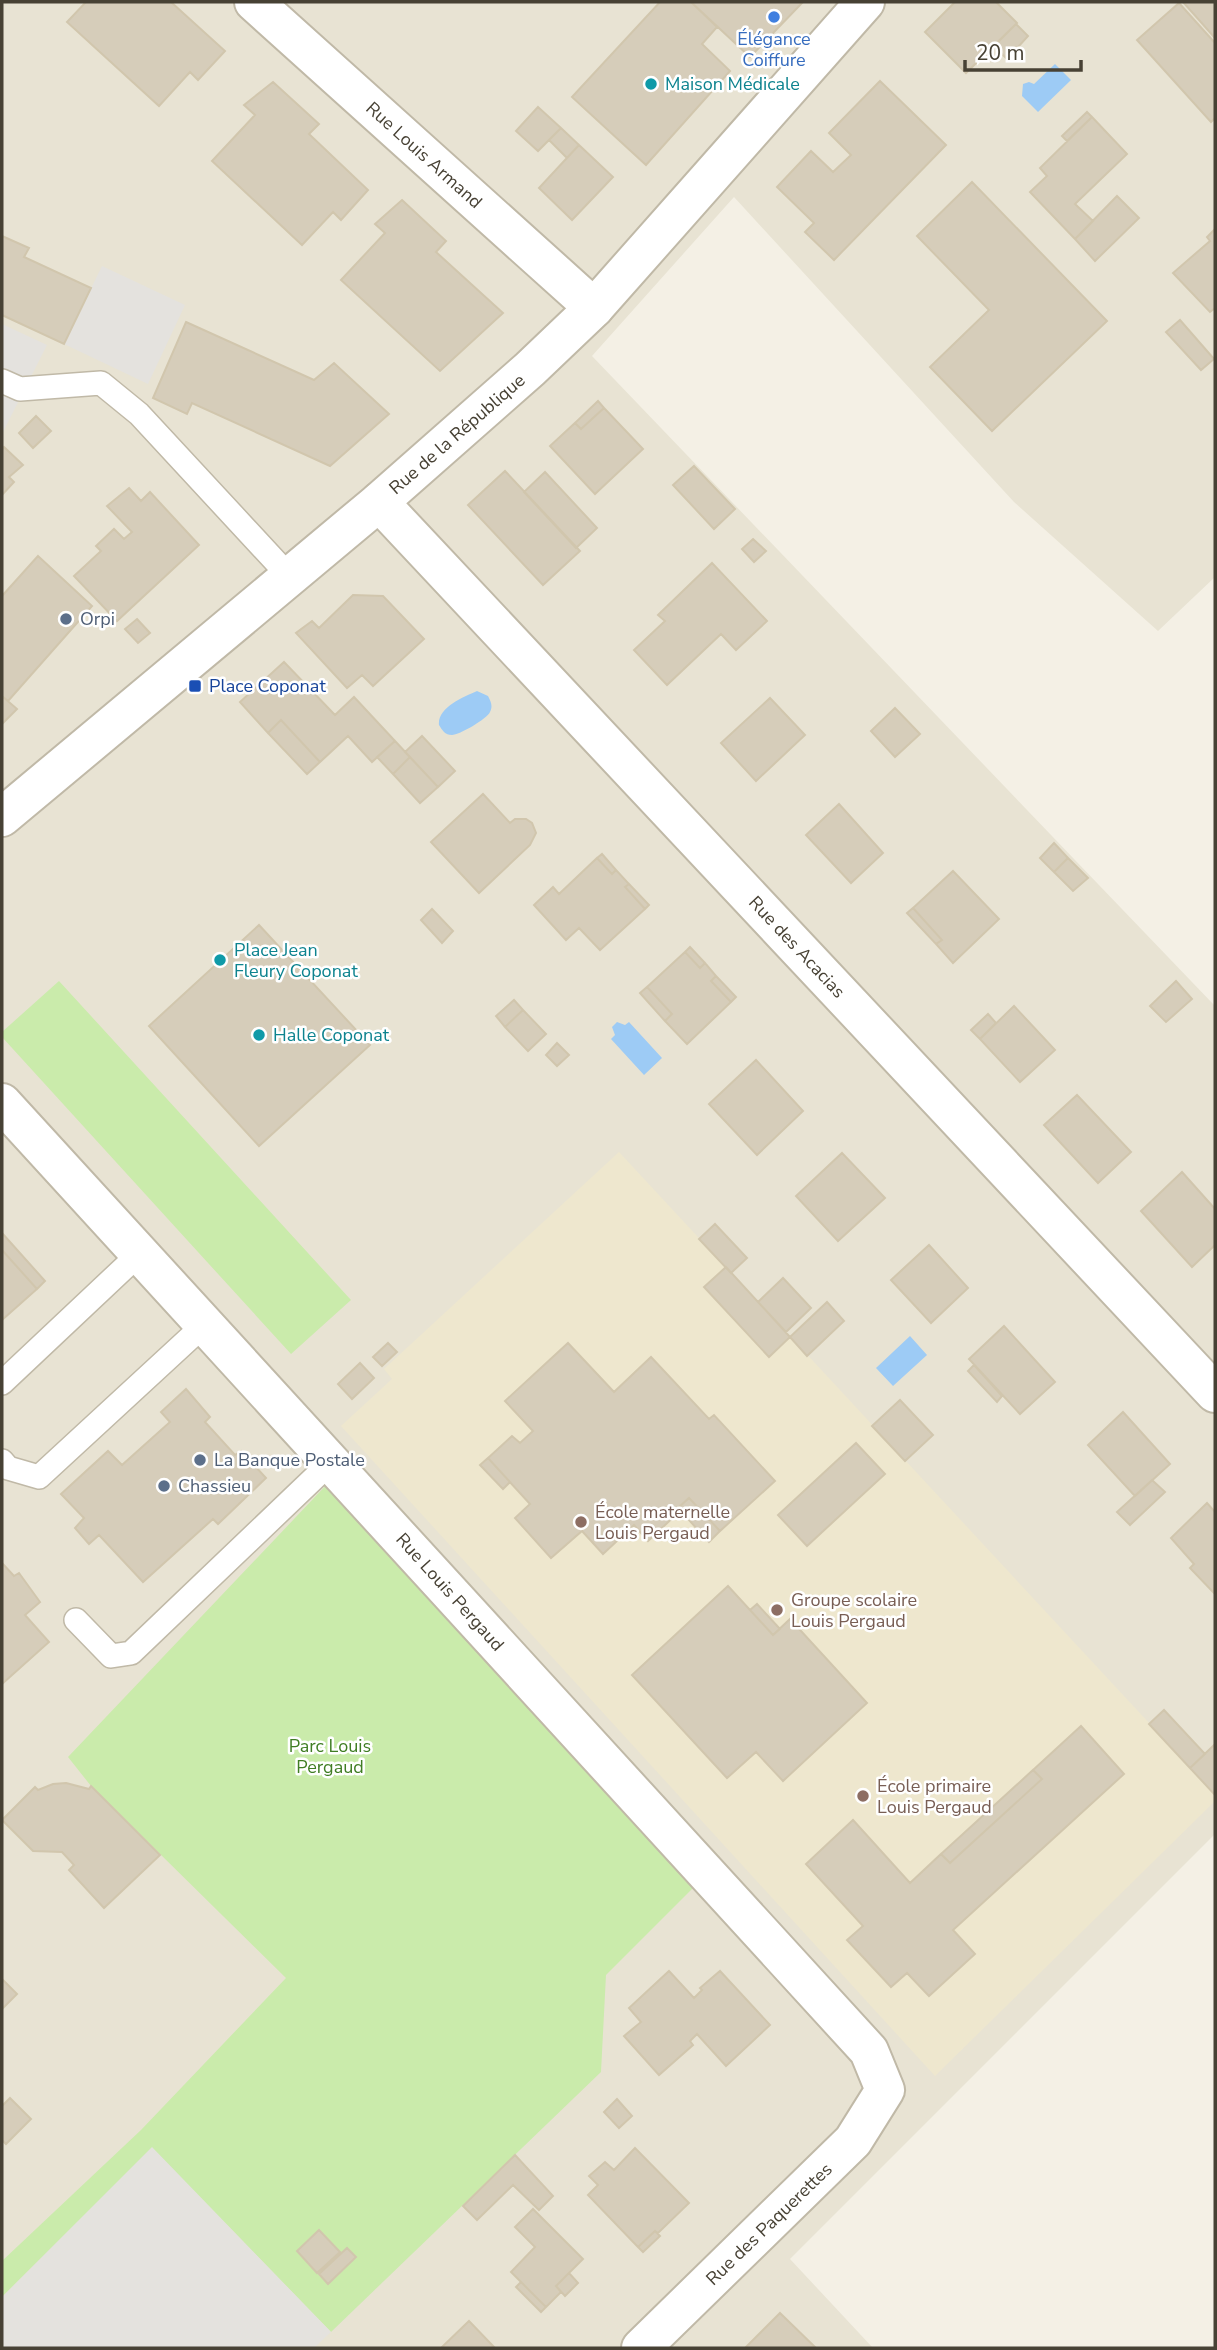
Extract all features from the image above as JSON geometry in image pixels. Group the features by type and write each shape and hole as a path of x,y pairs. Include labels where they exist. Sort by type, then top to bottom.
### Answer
{"street":[{"name":"Rue Louis Armand","path":"254,2 594,308"},
{"name":"Rue de la République","path":"2,817 379,502 530,369 594,308 865,2"},
{"name":"Rue des Acacias","path":"379,502 1215,1394"},
{"name":"Rue Louis Pergaud","path":"2,1103 869,2051 885,2090"},
{"name":"Rue des Paquerettes","path":"641,2348 853,2141 885,2090"}],"lane":[{"path":"2,381 20,389 101,383 139,414 290,577"},
{"path":"2,1383 140,1253"},
{"path":"2,1461 8,1468 39,1477 205,1324"},
{"path":"76,1620 111,1656 131,1653 331,1462"}],"shaded area":[{"path":"2,2 1215,2 1215,577 1158,631 1014,502 734,197 592,356 1215,1006 1215,1834 790,2259 873,2348 2,2348"},
{"path":"102,266 185,305 148,384 64,344"},
{"path":"2,324 47,345 2,434"},
{"name":"Groupe scolaire Louis Pergaud","path":"619,1152 1215,1794 1215,1801 935,2076 341,1426 392,1379 384,1369"},
{"path":"152,2147 331,2332 314,2348 2,2348 2,2297"}],"green space":[{"path":"59,981 351,1300 291,1354 2,1037 2,1032"},
{"name":"Parc Louis Pergaud","path":"332,1479 700,1881 606,1975 601,2072 331,2332 152,2148 2,2297 2,2261 141,2130 286,1978 91,1786 68,1757"}],"water":[{"path":"1055,64 1071,80 1038,112 1022,96 1023,84 1034,84"},
{"path":"477,691 488,696 490,700 488,715 460,732 452,735 446,733 439,725 442,713 452,704"},
{"path":"617,1022 625,1025 629,1022 662,1058 644,1075 611,1039 615,1035 612,1027"},
{"path":"910,1336 927,1355 893,1386 876,1368"}],"building":[{"path":"86,2 171,2 225,51 198,80 190,72 159,106 67,22"},
{"name":"Maison Médicale","path":"660,2 691,2 717,27 702,44 730,71 646,165 572,97"},
{"path":"691,2 803,2 750,57"},
{"path":"955,2 996,2 1017,23 966,73 925,32"},
{"path":"1183,2 1215,2 1215,38"},
{"path":"1179,3 1215,43 1215,118 1211,122 1137,40"},
{"path":"1016,24 1028,36 1007,59 994,46"},
{"path":"880,81 946,145 834,260 805,232 814,223 777,187 811,151 833,172 851,155 829,133"},
{"path":"273,82 319,124 309,134 368,190 341,220 333,212 302,245 212,161 255,115 244,105"},
{"path":"538,107 561,128 538,151 516,131"},
{"path":"1087,112 1092,117 1067,141 1062,136"},
{"path":"1092,117 1127,154 1075,204 1093,221 1075,239 1030,192 1047,176 1040,168"},
{"path":"561,128 579,145 567,158 549,140"},
{"path":"579,145 613,177 572,220 539,188"},
{"path":"972,182 1107,321 992,431 930,367 989,310 917,236"},
{"path":"1117,196 1139,218 1095,261 1075,239"},
{"path":"402,200 446,241 436,252 503,313 440,371 341,280 385,233 375,224"},
{"path":"1215,229 1215,308 1210,312 1173,273 1210,241 1207,237"},
{"path":"2,236 29,248 24,257 91,288 64,344 2,315"},
{"path":"1180,320 1214,359 1201,370 1166,332"},
{"path":"186,322 314,380 334,363 389,414 330,466 192,403 187,414 153,398"},
{"path":"598,401 604,408 581,429 575,423"},
{"path":"604,408 643,449 595,494 550,446 575,423 581,429"},
{"path":"36,416 51,431 33,448 19,433"},
{"path":"4,447 23,465 9,477 14,482 2,495 2,450"},
{"path":"694,466 735,509 714,529 673,485"},
{"path":"505,471 580,551 543,585 468,505"},
{"path":"545,472 597,528 576,548 524,492"},
{"path":"129,488 141,501 150,492 199,545 117,621 74,576 101,551 96,546 114,529 124,539 132,532 107,506"},
{"path":"753,539 766,551 754,562 742,549"},
{"path":"38,556 92,606 8,701 2,696 2,596"},
{"path":"712,563 767,621 736,650 721,634 667,685 634,650 665,621 658,615"},
{"path":"353,595 383,596 424,639 373,686 362,675 347,688 296,633 312,621 319,628"},
{"path":"137,619 150,633 138,643 125,629"},
{"path":"284,662 335,715 354,697 395,741 372,762 348,736 320,762 281,720 268,733 240,702"},
{"path":"2,696 17,709 2,724"},
{"path":"770,698 805,735 756,781 721,743"},
{"path":"895,708 920,734 895,757 871,731"},
{"path":"281,720 320,762 307,774 268,733"},
{"path":"422,736 455,771 438,787 405,752"},
{"path":"395,741 410,757 393,774 377,757"},
{"path":"410,757 438,787 420,803 393,774"},
{"path":"483,794 510,823 515,819 526,819 532,823 536,833 530,845 479,893 431,842"},
{"path":"839,804 883,853 851,883 806,835"},
{"path":"1054,843 1068,858 1054,872 1040,858"},
{"path":"602,854 616,870 612,874 597,858"},
{"path":"597,858 612,874 616,870 629,884 625,887 645,909 600,950 579,928 566,940 534,905 553,887 559,894"},
{"path":"1068,858 1088,878 1073,891 1054,872"},
{"path":"953,871 999,919 953,963 936,944 942,940 913,908"},
{"path":"629,884 649,905 645,909 625,887"},
{"path":"913,908 942,940 936,944 907,913"},
{"path":"432,909 453,931 442,943 421,920"},
{"name":"Halle Coponat","path":"259,925 370,1045 259,1146 149,1026"},
{"path":"690,947 705,963 700,968 685,952"},
{"path":"685,952 700,968 705,963 716,976 711,981 731,1002 687,1044 665,1021 672,1014 647,987"},
{"path":"716,976 736,997 731,1002 711,981"},
{"path":"1176,981 1192,999 1166,1022 1150,1006"},
{"path":"647,987 672,1014 665,1021 640,993"},
{"path":"514,1000 523,1010 505,1027 496,1016"},
{"path":"1014,1006 1055,1050 1020,1082 980,1039"},
{"path":"523,1010 546,1034 528,1051 505,1027"},
{"path":"988,1014 996,1023 980,1039 971,1030"},
{"path":"557,1043 569,1055 557,1066 546,1055"},
{"path":"756,1060 803,1111 757,1155 709,1104"},
{"path":"1077,1095 1131,1152 1098,1183 1044,1125"},
{"path":"842,1153 885,1198 838,1241 796,1196"},
{"path":"1182,1172 1215,1209 1215,1245 1192,1267 1141,1211"},
{"path":"715,1224 747,1258 731,1273 699,1239"},
{"path":"2,1233 45,1281 37,1289 2,1250"},
{"path":"929,1245 968,1288 931,1323 891,1280"},
{"path":"2,1250 37,1289 2,1320"},
{"path":"726,1267 790,1337 769,1357 704,1287"},
{"path":"783,1278 811,1308 786,1332 758,1302"},
{"path":"827,1302 844,1321 807,1356 790,1337"},
{"path":"1004,1326 1055,1382 1020,1414 969,1359"},
{"path":"388,1343 397,1352 382,1366 373,1357"},
{"path":"568,1343 614,1392 651,1357 709,1419 714,1415 775,1481 720,1531 689,1498 678,1508 680,1511 648,1541 634,1525 603,1554 582,1531 551,1558 515,1518 530,1504 488,1458 512,1436 520,1443 533,1431 505,1401"},
{"path":"360,1363 374,1378 352,1399 338,1384"},
{"path":"974,1365 1002,1396 997,1402 968,1371"},
{"name":"Chassieu","path":"186,1389 210,1417 205,1422 235,1455 241,1451 266,1478 218,1524 213,1519 143,1582 99,1535 89,1544 75,1528 84,1518 61,1494 108,1451 122,1465 170,1422 161,1412"},
{"path":"900,1400 933,1435 905,1461 872,1426"},
{"path":"1123,1412 1170,1464 1135,1496 1088,1445"},
{"path":"856,1443 885,1474 807,1546 778,1515"},
{"path":"488,1458 510,1482 503,1489 480,1465"},
{"path":"1152,1480 1165,1492 1130,1525 1117,1512"},
{"path":"689,1498 720,1531 709,1542 678,1508"},
{"path":"1207,1503 1215,1512 1214,1593 1190,1568 1194,1564 1171,1538"},
{"path":"2,1563 14,1576 19,1573 40,1602 25,1615 49,1642 2,1684"},
{"path":"728,1586 773,1635 790,1619 867,1703 783,1781 756,1752 727,1778 632,1675"},
{"path":"757,1604 780,1629 773,1635 750,1610"},
{"path":"1164,1710 1205,1754 1190,1768 1149,1724"},
{"path":"1081,1726 1124,1774 953,1930 975,1954 929,1996 907,1973 891,1987 847,1940 863,1926 806,1864 853,1820 910,1883 941,1854 950,1863 1042,1779 1033,1770"},
{"path":"1215,1744 1215,1795 1190,1768"},
{"path":"1033,1770 1042,1779 950,1863 941,1854"},
{"path":"66,1783 89,1789 91,1786 160,1855 104,1908 69,1870 74,1865 62,1852 33,1851 2,1820 35,1787 38,1790 53,1784"},
{"path":"669,1971 694,1998 702,1990 700,1988 720,1971 770,2025 726,2066 697,2034 690,2041 693,2045 659,2075 624,2036 641,2022 629,2008"},
{"path":"2,1979 17,1994 2,2009"},
{"path":"10,2098 31,2119 6,2144 2,2140 2,2106"},
{"path":"617,2099 632,2116 619,2128 604,2112"},
{"path":"635,2148 689,2203 658,2233 655,2231 638,2247 588,2195 598,2185 589,2176 605,2162 614,2170"},
{"path":"515,2155 553,2196 539,2210 513,2185 477,2220 463,2206"},
{"path":"533,2209 583,2259 556,2286 561,2292 546,2307 511,2272 535,2247 515,2227"},
{"path":"319,2230 340,2252 317,2273 297,2251"},
{"path":"655,2231 660,2236 643,2252 638,2247"},
{"path":"347,2248 356,2257 328,2284 319,2274"},
{"path":"569,2273 578,2283 565,2296 556,2286"},
{"path":"521,2282 546,2307 541,2312 516,2287"},
{"path":"780,2313 816,2348 745,2348"},
{"path":"469,2321 495,2348 441,2348"}],"place":[{"name":"Élégance Coiffure","path":"774,17"},
{"name":"Maison Médicale","path":"651,84"},
{"name":"Orpi","path":"66,619"},
{"name":"Place Coponat","path":"195,686"},
{"name":"Place Jean Fleury Coponat","path":"220,960"},
{"name":"Halle Coponat","path":"259,1035"},
{"name":"La Banque Postale","path":"200,1460"},
{"name":"Chassieu","path":"164,1486"},
{"name":"École maternelle Louis Pergaud","path":"581,1522"},
{"name":"Groupe scolaire Louis Pergaud","path":"777,1610"},
{"name":"École primaire Louis Pergaud","path":"863,1796"}]}
